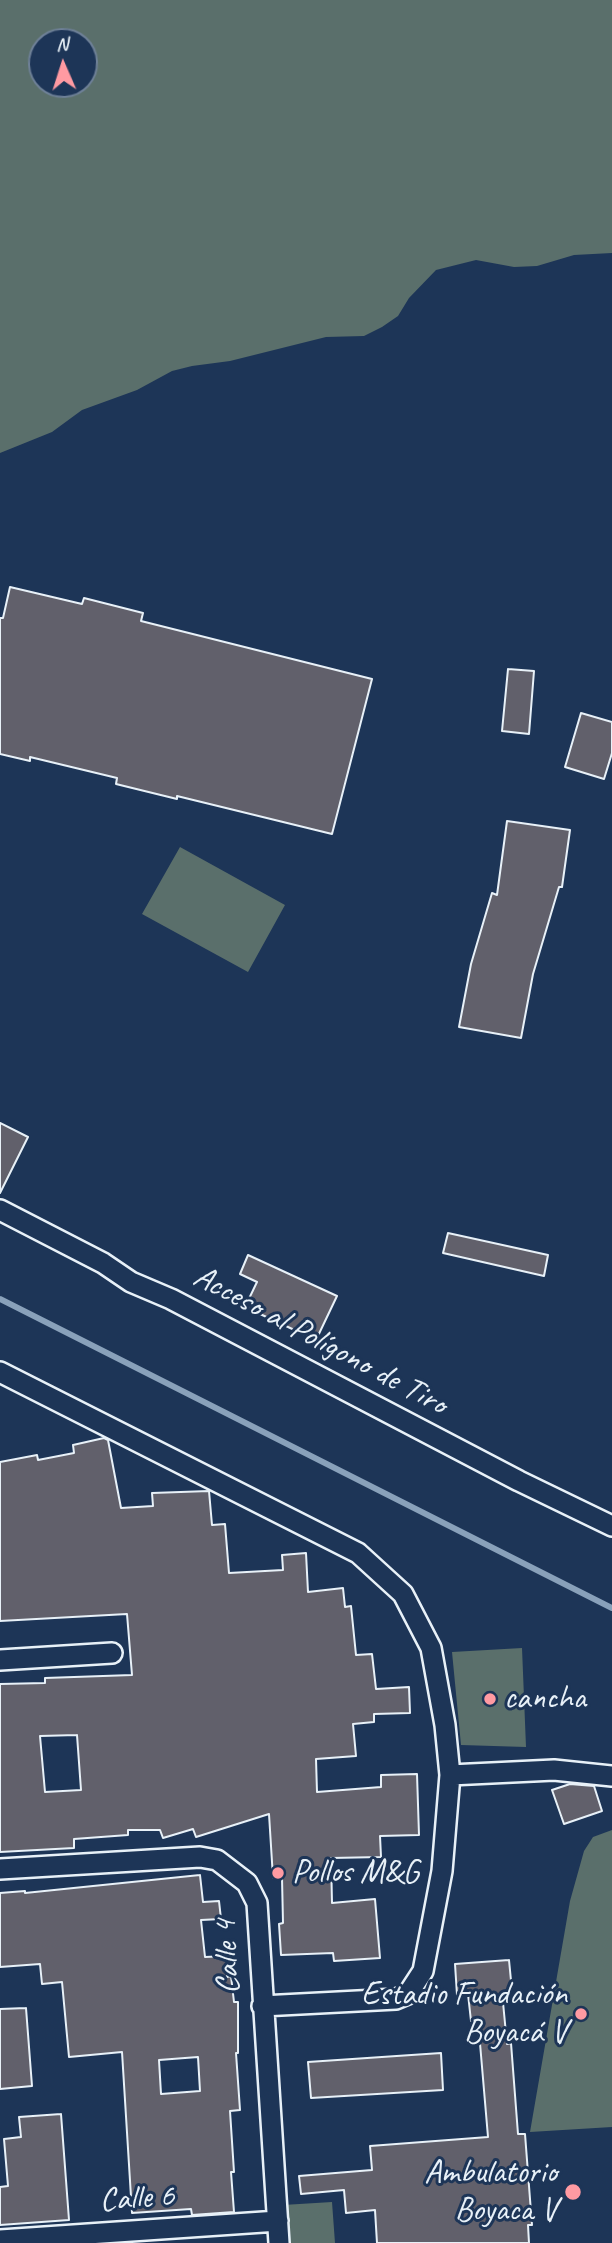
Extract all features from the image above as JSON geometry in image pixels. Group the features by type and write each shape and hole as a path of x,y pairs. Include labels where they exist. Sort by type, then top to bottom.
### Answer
{"street":[{"name":"Acceso al Polígono de Tiro","path":"0,1210 103,1262 131,1282 171,1298 519,1481 612,1526"},
{"path":"0,1372 358,1553 403,1594 431,1648 445,1725 450,1774 442,1871 423,1971 408,1994 396,1999 262,2006"},
{"path":"0,1660 112,1653"},
{"path":"450,1774 554,1770 612,1776"},
{"name":"Calle 4","path":"0,1869 200,1857 216,1860 247,1884 257,1903 279,2243"},
{"name":"Calle 6","path":"0,2239 278,2221"}],"green space":[{"path":"0,0 612,0 612,253 574,255 537,266 514,267 476,260 436,270 409,298 398,316 364,336 326,337 230,361 172,371 137,390 82,410 52,432 0,453"},
{"path":"180,847 285,905 248,972 142,914"},
{"name":"cancha","path":"522,1648 526,1747 461,1745 452,1652"},
{"name":"Estadio Fundación Boyacá V","path":"612,1830 612,2127 530,2132 570,1901 584,1851 593,1837"},
{"path":"332,2202 335,2243 286,2243 283,2205"}],"building":[{"path":"10,587 82,604 84,598 143,613 141,621 372,679 332,834 116,784 117,778 30,757 30,761 0,754 0,618 3,618"},
{"path":"508,669 534,671 529,734 502,731"},
{"path":"581,713 612,722 612,753 604,779 565,767"},
{"path":"507,821 570,830 562,887 559,887 533,974 521,1038 459,1027 471,964 492,893 497,895"},
{"path":"0,1123 28,1137 0,1193"},
{"path":"448,1233 548,1255 544,1276 443,1253"},
{"path":"248,1255 337,1296 316,1340 245,1307 257,1282 240,1274"},
{"path":"104,1438 108,1440 121,1508 153,1506 152,1493 209,1491 212,1525 225,1524 229,1573 283,1570 282,1555 306,1553 308,1592 343,1588 345,1607 351,1606 356,1655 372,1654 376,1689 409,1687 410,1713 374,1714 374,1722 353,1724 356,1756 316,1759 317,1792 381,1787 381,1775 417,1774 419,1835 380,1836 381,1857 331,1858 332,1903 375,1899 380,1958 334,1961 333,1953 281,1955 279,1924 283,1923 282,1878 273,1878 269,1814 196,1837 193,1829 163,1838 160,1830 128,1830 128,1835 74,1839 74,1848 0,1852 0,1684 45,1683 45,1678 132,1675 127,1614 0,1621 0,1462 37,1455 38,1460 74,1453 73,1445","holes":["77,1735 81,1790 45,1792 40,1736"]},
{"path":"570,1784 594,1786 602,1811 564,1824 552,1790"},
{"path":"200,1875 203,1902 219,1901 221,1919 201,1920 205,1957 227,1956 227,1977 231,1976 234,2002 238,2002 236,2053 240,2110 230,2111 234,2212 192,2215 191,2209 132,2213 122,2052 69,2057 62,1982 42,1984 40,1964 0,1967 0,1893 25,1893","holes":["198,2057 200,2091 161,2094 159,2060"]},
{"path":"509,1960 512,1991 502,1992 507,2044 511,2043 518,2134 525,2134 532,2225 528,2225 529,2243 377,2243 375,2210 346,2213 344,2190 301,2194 299,2176 372,2170 370,2146 488,2137 478,2020 471,2021 468,1994 457,1995 455,1964"},
{"path":"26,2008 32,2086 0,2089 0,2009"},
{"path":"441,2053 443,2090 311,2098 308,2062"},
{"path":"61,2114 69,2220 0,2225 0,2187 8,2186 4,2139 21,2137 19,2117"}],"waterway":[{"path":"0,1299 612,1608"}],"place":[{"name":"cancha","path":"490,1699"},
{"name":"Pollos M&G","path":"278,1873"},
{"name":"Estadio Fundación Boyacá V","path":"581,2014"},
{"name":"Ambulatorio Boyaca V","path":"573,2192"}]}
